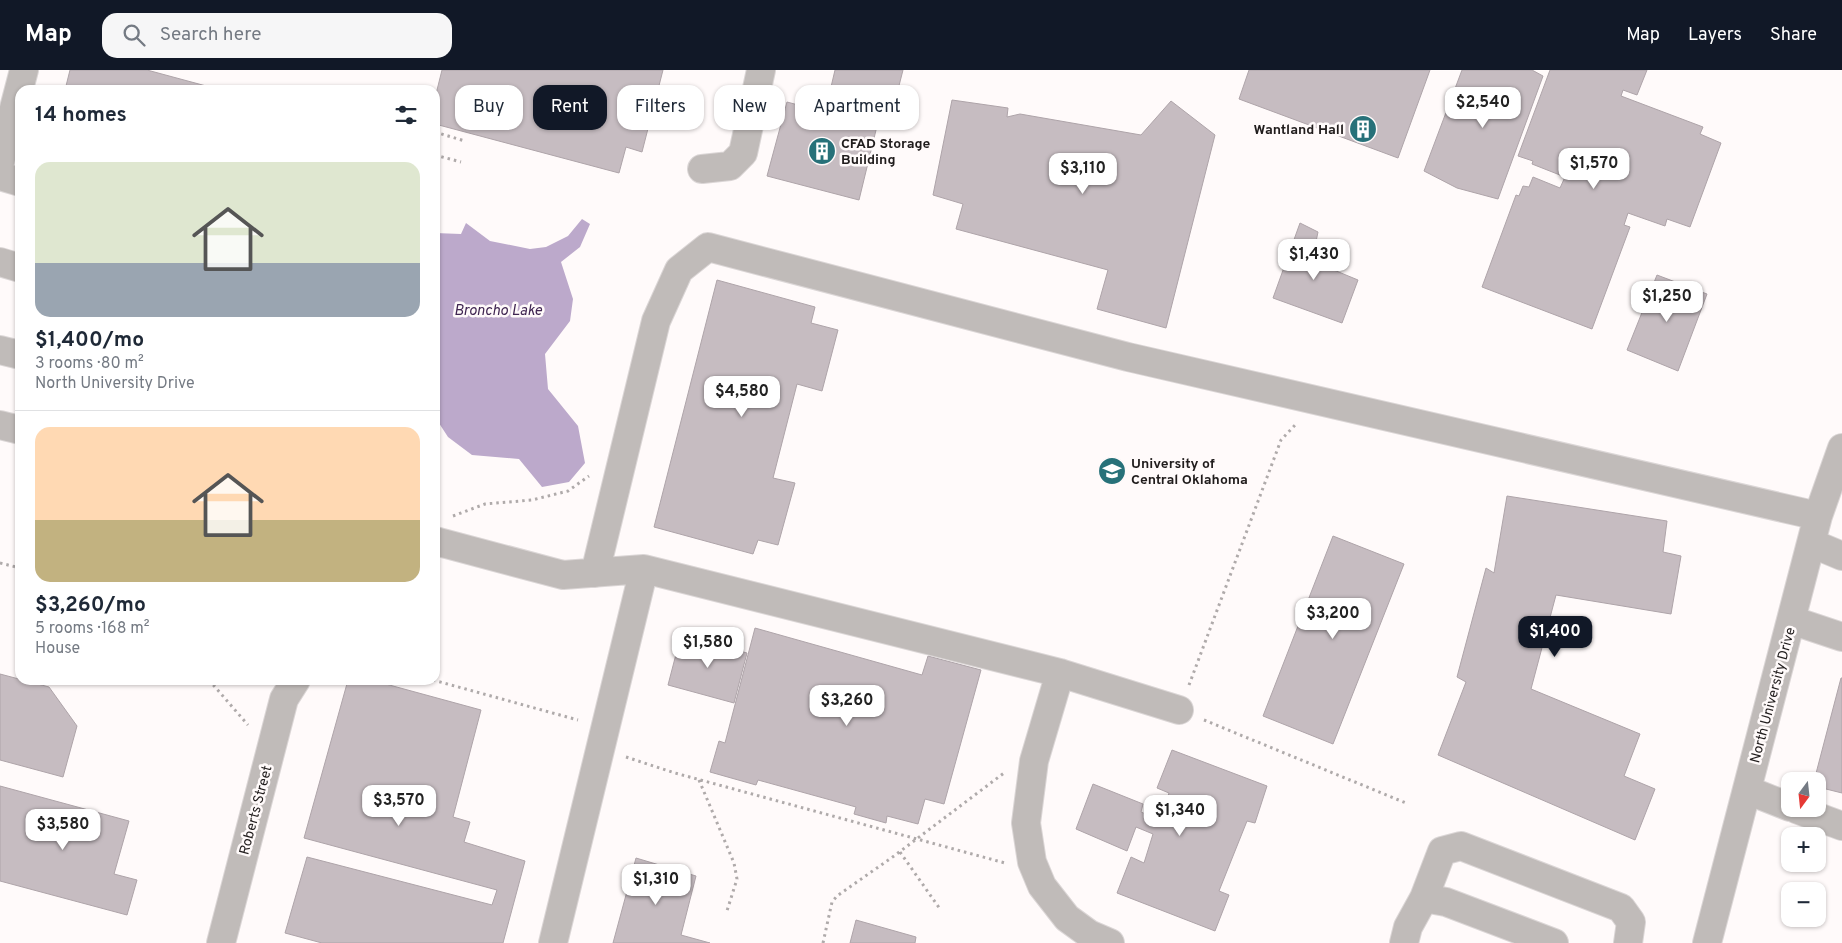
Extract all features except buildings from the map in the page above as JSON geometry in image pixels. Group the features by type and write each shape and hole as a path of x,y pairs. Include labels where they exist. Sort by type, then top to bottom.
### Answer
{"street":[{"path":"20,85 24,70"},
{"path":"702,169 730,166 743,153 761,70"},
{"path":"0,162 15,104"},
{"path":"0,176 15,180"},
{"path":"595,573 656,321 679,270 708,247 1128,357 1818,516"},
{"path":"0,262 15,266"},
{"path":"0,350 15,354"},
{"path":"0,425 15,429"},
{"name":"North University Drive","path":"1707,943 1818,516 1842,448"},
{"path":"440,542 563,575 644,569 1060,672 1179,710"},
{"path":"1811,543 1842,556"},
{"path":"553,943 644,569"},
{"path":"1791,620 1842,637"},
{"path":"1060,672 1034,761 1026,823 1032,862 1042,886 1067,918 1089,934 1107,942"},
{"name":"Roberts Street","path":"221,943 284,699 293,685"},
{"path":"1747,790 1781,803"},
{"path":"1820,818 1842,826"},
{"path":"1404,943 1408,927 1424,898 1442,851 1461,846 1621,908 1631,922 1628,943"},
{"path":"1424,898 1446,902 1554,943"}],"path":[{"path":"440,134 465,141"},
{"path":"440,156 461,162"},
{"path":"1316,401 1281,440 1179,710 1406,804"},
{"path":"440,530 445,519 485,504 532,500 568,490 598,471 618,475"},
{"path":"0,563 15,567"},
{"path":"440,682 603,738 699,780 1037,872"},
{"path":"213,685 271,750"},
{"path":"823,943 832,902 837,896 900,852 1038,747"},
{"path":"699,780 734,863 737,879 726,914"},
{"path":"900,852 940,909"}],"water":[{"name":"Broncho Lake","path":"582,219 590,224 580,247 561,262 573,299 570,321 545,354 548,389 578,426 585,463 569,482 542,487 519,459 472,455 448,437 440,425 440,233 461,234 466,223 490,241 530,249 546,247 568,236"}],"place":[{"name":"Wantland Hall","path":"1363,129"},
{"name":"CFAD Storage Building","path":"822,151"},
{"name":"University of Central Oklahoma","path":"1112,471"}]}
